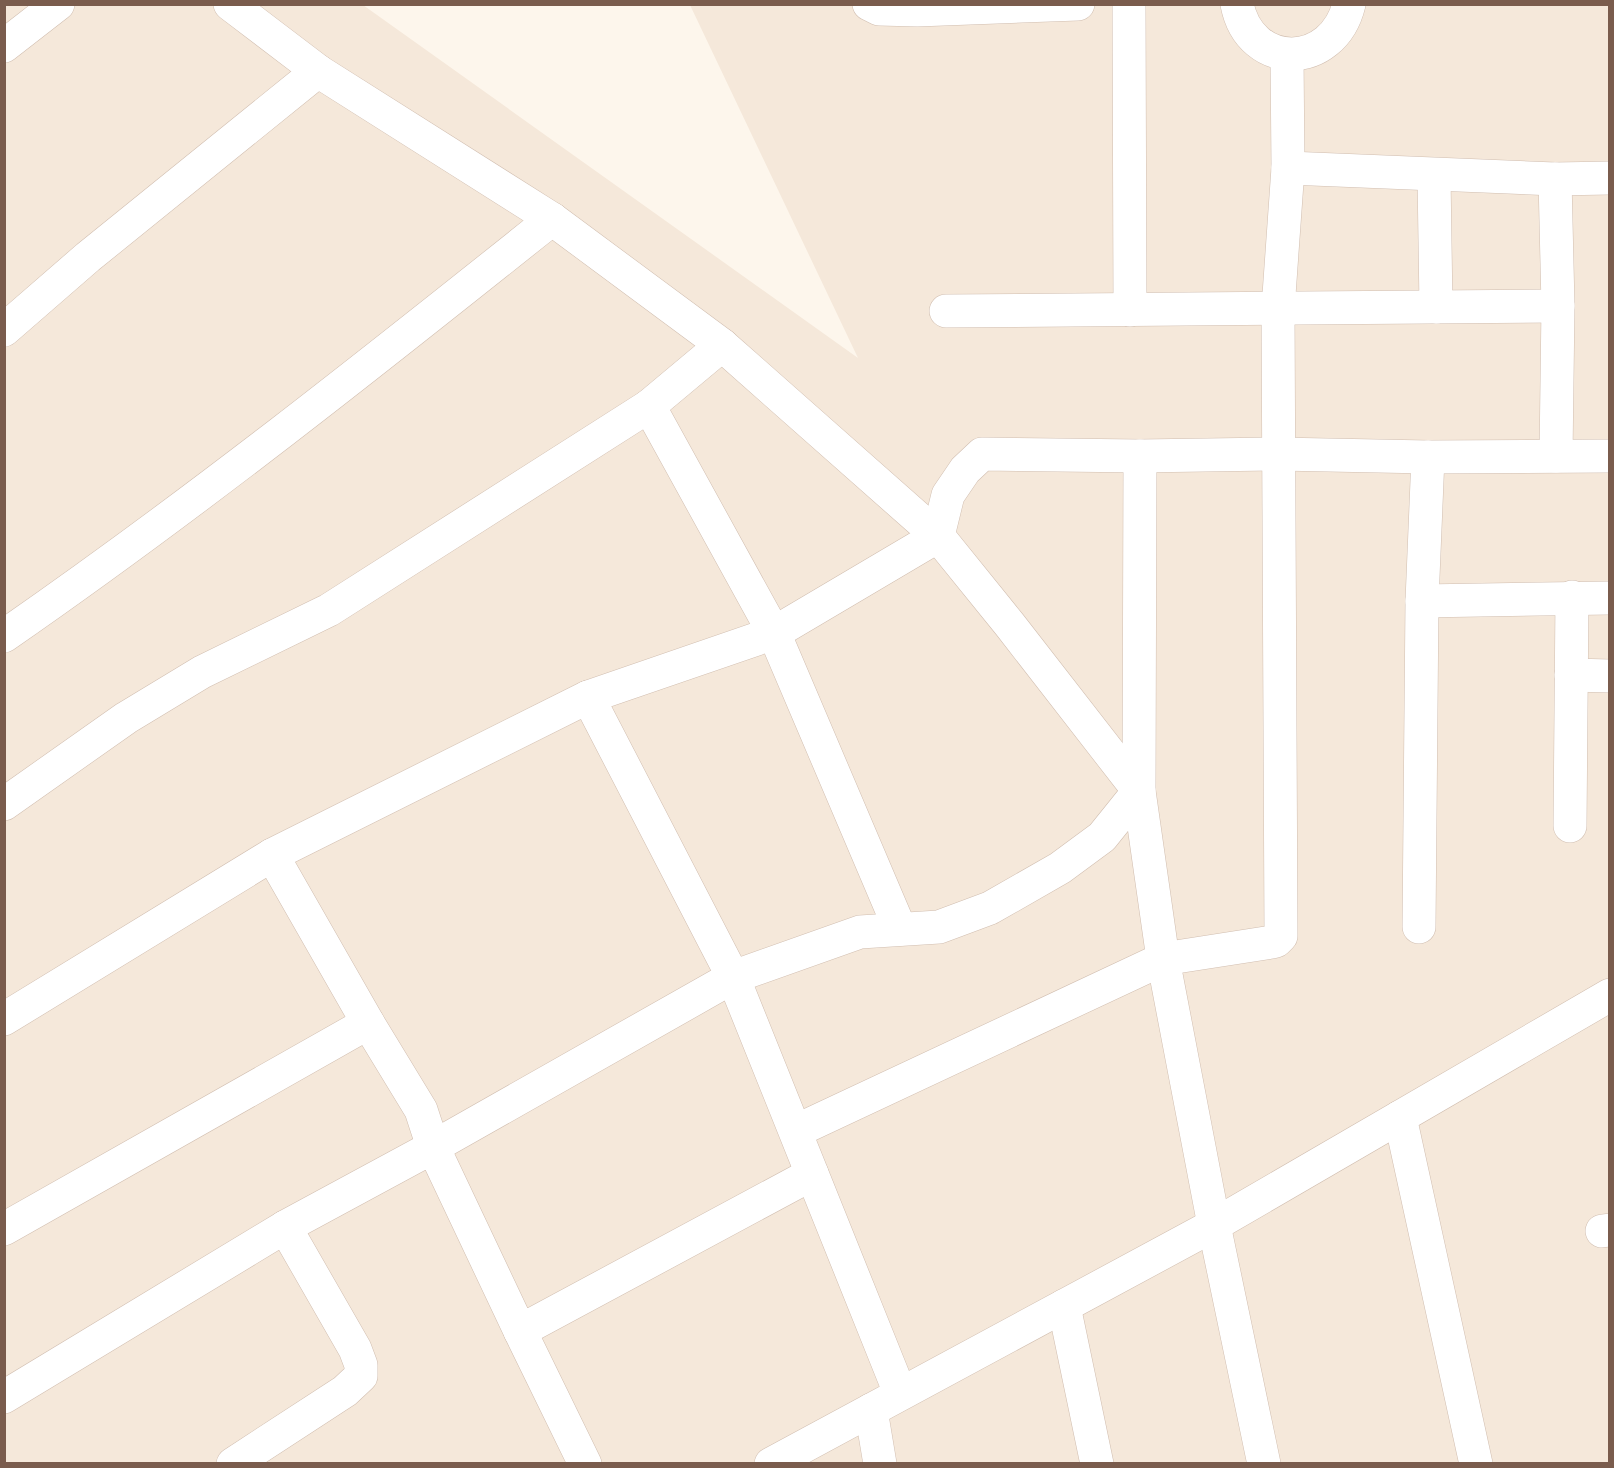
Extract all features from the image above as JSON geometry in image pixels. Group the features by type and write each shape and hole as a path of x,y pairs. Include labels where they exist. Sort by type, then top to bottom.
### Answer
{"street":[{"path":"4,46 58,4"},
{"path":"230,4 318,70 552,219 722,345 938,536 1139,791"},
{"path":"869,4 879,9 917,10 1077,4"},
{"path":"1129,4 1130,310"},
{"path":"1237,4 1240,19 1250,35 1264,47 1287,55 1301,54 1319,48 1335,36 1345,20 1349,4"},
{"path":"796,1131 1164,959 1272,942 1281,936 1278,309 1288,168 1287,55"},
{"path":"4,330 88,257 318,70"},
{"path":"1288,168 1434,176 1610,178"},
{"path":"1434,176 1436,307"},
{"path":"1555,179 1558,306 1556,456"},
{"path":"4,636 86,579 369,365 552,219"},
{"path":"946,311 1558,306"},
{"path":"4,804 126,718 202,672 329,610 650,406 722,345"},
{"path":"650,406 774,633 900,929"},
{"path":"4,1019 272,855 588,698 774,633 938,536 948,495 965,470 982,454 1610,456"},
{"path":"1140,456 1139,791 1164,959 1214,1225 1264,1464"},
{"path":"1419,927 1422,601 1428,457"},
{"path":"1570,825 1572,597"},
{"path":"1422,601 1610,598"},
{"path":"1571,675 1610,676"},
{"path":"588,698 733,977 900,1393"},
{"path":"4,1397 285,1227 433,1147 733,977 861,932 939,927 980,912 1060,868 1102,837 1139,791"},
{"path":"272,855 368,1023 421,1110 433,1147 585,1464"},
{"path":"771,1464 1214,1225 1610,995"},
{"path":"4,1229 368,1023"},
{"path":"1400,1117 1476,1464"},
{"path":"520,1331 812,1174"},
{"path":"233,1464 345,1391 361,1376 361,1365 355,1349 285,1227"},
{"path":"1064,1306 1096,1464"},
{"path":"871,1410 880,1464"}],"shaded area":[{"path":"5,5 363,5 858,358 690,5 1609,5 1609,1463 5,1464"}]}
